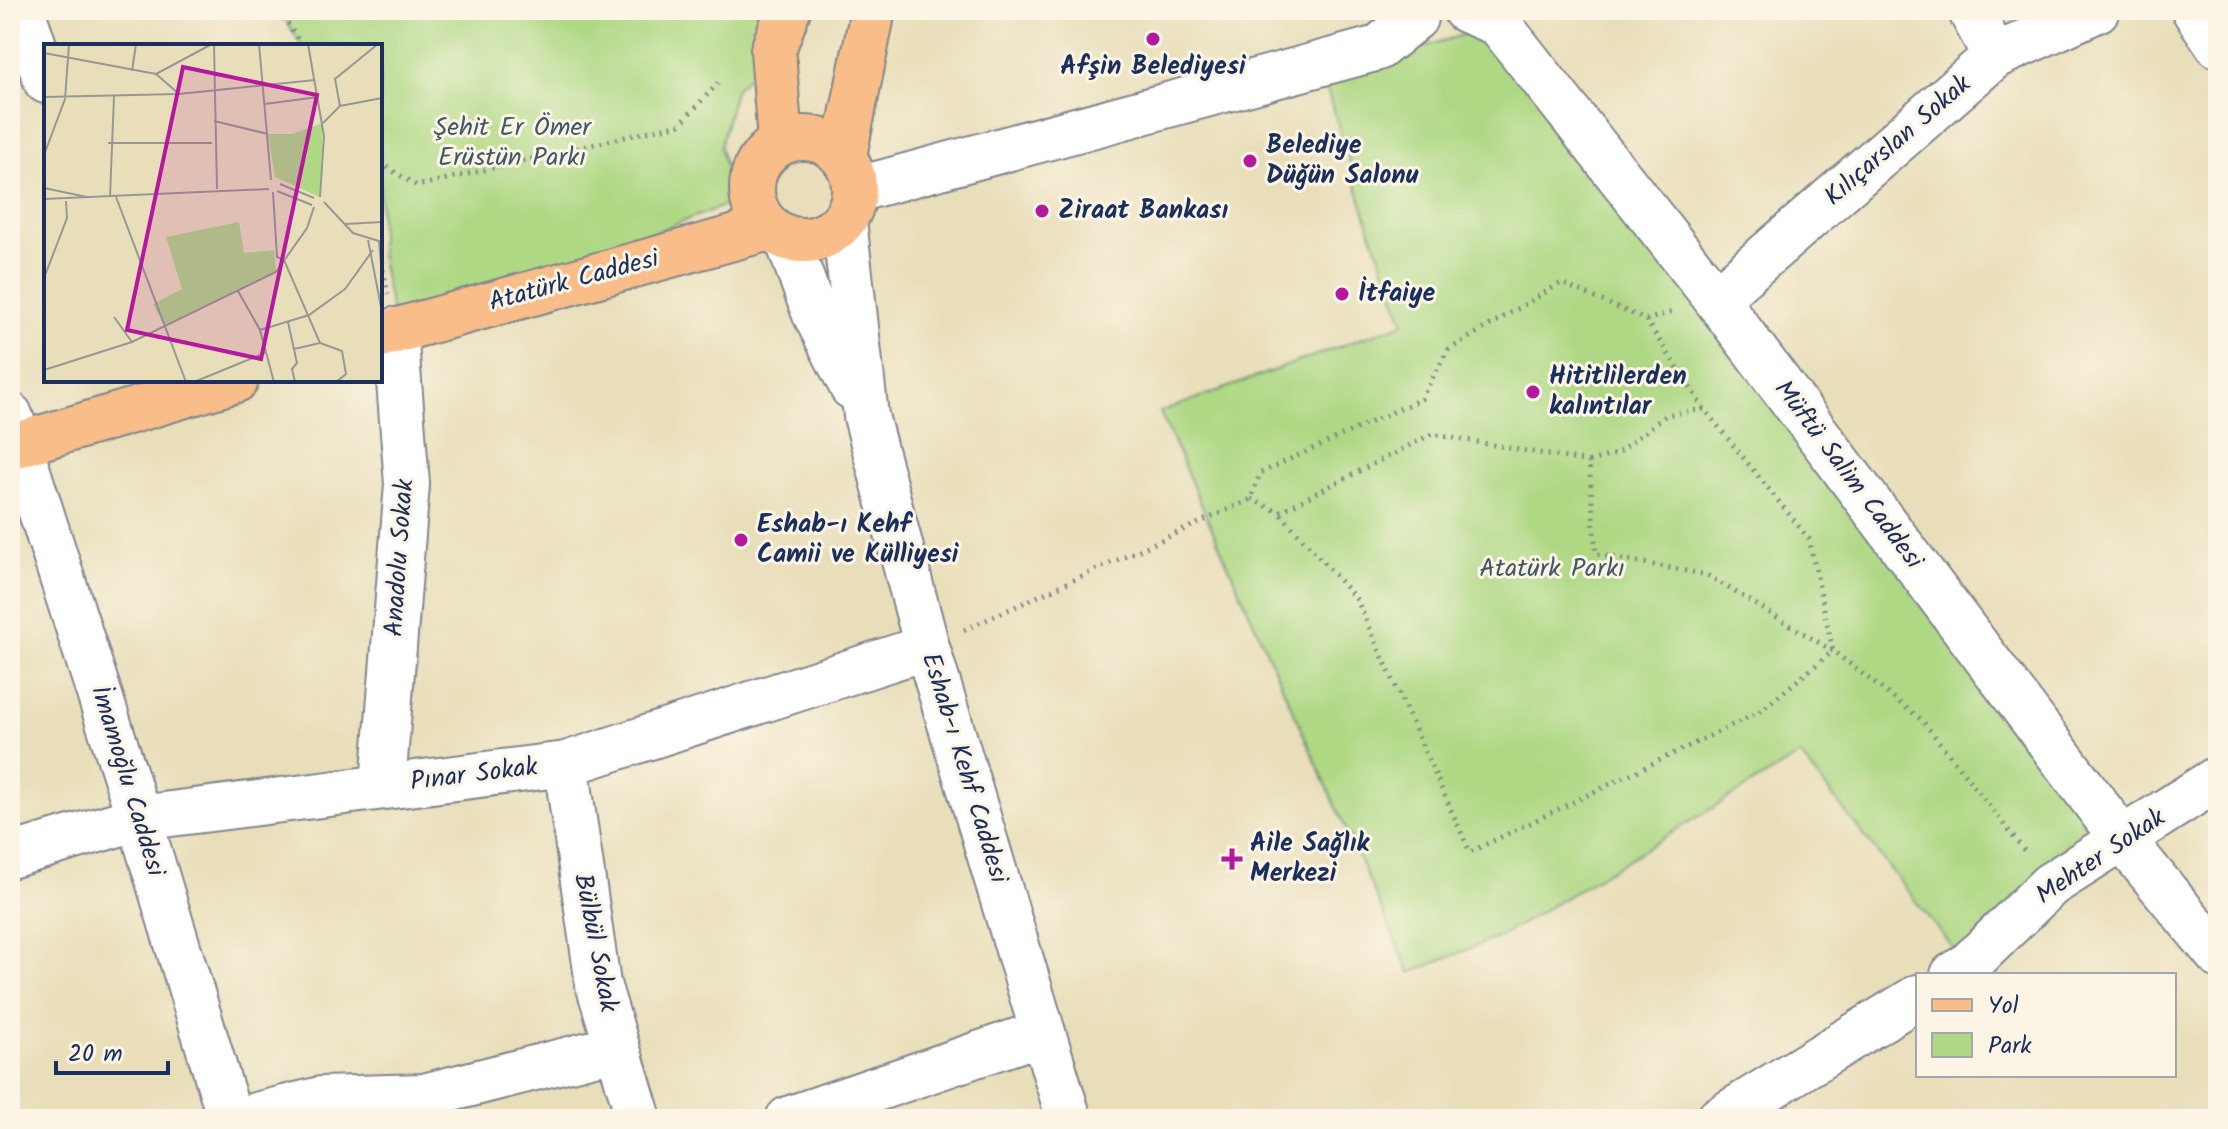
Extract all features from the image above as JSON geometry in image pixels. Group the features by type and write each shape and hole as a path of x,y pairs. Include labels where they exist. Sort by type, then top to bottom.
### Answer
{"main road":[{"path":"780,142 773,50 788,10"},
{"path":"847,189 831,145 815,138 797,137 780,142 766,153 756,167 752,200 776,233 816,239 847,189 873,10"},
{"name":"Atatürk Caddesi","path":"388,332 776,233"},
{"path":"13,436 152,392 222,382"}],"street":[{"path":"22,10 44,75"},
{"path":"866,416 847,189 1378,48 1415,18 1411,10"},
{"name":"Müftü Salim Caddesi","path":"1465,10 1499,24 1716,299 2123,840 2218,955"},
{"path":"1970,10 1995,56"},
{"name":"Kılıçarslan Sokak","path":"1716,299 1995,56 2097,10"},
{"path":"2194,10 2218,45"},
{"path":"776,233 866,416"},
{"name":"Anadolu Sokak","path":"383,785 407,484 388,332"},
{"name":"Eshab-ı Kehf Caddesi","path":"866,416 927,647 1069,1119"},
{"name":"İmamoğlu Caddesi","path":"13,436 139,818 230,1119"},
{"name":"Pınar Sokak","path":"10,856 139,818 566,764 927,647"},
{"name":"Bülbül Sokak","path":"566,764 598,984 639,1119"},
{"name":"Mehter Sokak","path":"1956,973 2050,885 2218,778"},
{"path":"1719,1119 1916,998"},
{"path":"788,1119 1043,1032"},
{"path":"240,1119 321,1099 424,1096 617,1047"}],"path":[{"path":"279,10 301,44"},
{"path":"382,164 417,186 680,124 721,80"},
{"path":"927,647 1251,499 1260,473 1421,399 1448,350 1561,283 1646,320 1704,409 1809,539 1833,651"},
{"path":"1646,320 1716,299"},
{"path":"1279,512 1432,434 1589,462 1618,453 1666,415 1704,409"},
{"path":"1589,462 1596,554 1707,575 1833,651 1922,720 2050,885"},
{"path":"1251,499 1279,512 1357,600 1470,852 1759,712 1833,651"}],"green space":[{"name":"Şehit Er Ömer Erüstün Parkı","path":"279,10 788,10 773,50 735,90 720,147 734,202 395,330 382,264 382,44 301,44"},
{"name":"Atatürk Parkı","path":"1499,24 2123,840 1967,966 1800,755 1503,935 1410,973 1160,412 1404,323 1371,232 1323,77"}],"place":[{"name":"Afşin Belediyesi","path":"1153,39"},
{"name":"Belediye Düğün Salonu","path":"1250,161"},
{"name":"Ziraat Bankası","path":"1042,211"},
{"name":"İtfaiye","path":"1342,294"},
{"name":"Hititlilerden kalıntılar","path":"1533,392"},
{"name":"Eshab-ı Kehf Camii ve Külliyesi","path":"741,540"},
{"name":"Aile Sağlık Merkezi","path":"1232,859"}]}
